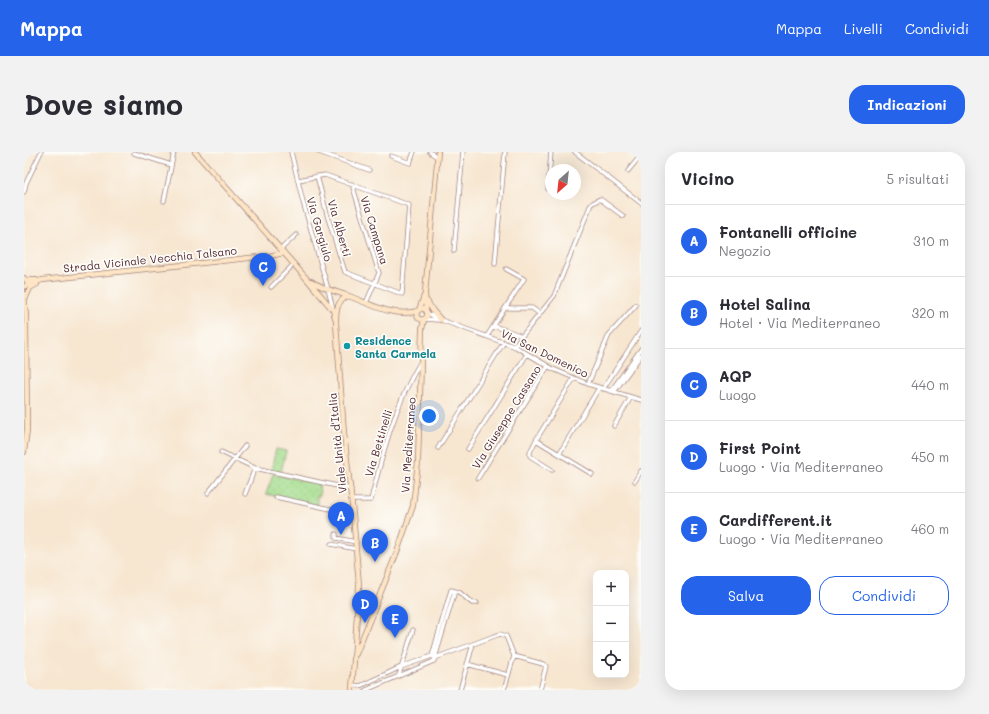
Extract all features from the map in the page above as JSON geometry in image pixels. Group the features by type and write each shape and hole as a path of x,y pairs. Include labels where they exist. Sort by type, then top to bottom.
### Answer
{"main road":[{"path":"195,152 333,310 336,323"},
{"path":"425,293 417,315 421,320 425,319 427,316 425,293 437,154"},
{"name":"Strada Vicinale Vecchia Talsano","path":"26,283 60,278 269,256 282,251"},
{"path":"25,297 30,288 34,285 52,282 60,278"},
{"path":"306,278 315,284 389,311 409,313 422,309 427,312"},
{"path":"24,452 27,430 26,283"},
{"name":"Viale Unità d'Italia","path":"349,296 340,301 336,323 344,433 352,500 359,586 352,687"},
{"path":"426,300 433,312 441,320"},
{"name":"Via Mediterraneo","path":"355,658 397,552 413,506 418,462 422,329 425,319"},
{"path":"356,631 360,633 365,632"}],"street":[{"path":"24,192 26,183 41,152"},
{"path":"164,201 174,152"},
{"name":"Via Gargiulo","path":"291,152 303,202 333,310"},
{"path":"319,152 369,170"},
{"path":"391,156 410,163 414,152"},
{"path":"430,152 437,154"},
{"path":"454,251 463,152"},
{"path":"495,264 505,152"},
{"path":"550,164 551,152"},
{"path":"575,152 641,203"},
{"path":"134,153 171,165"},
{"path":"628,171 641,155"},
{"path":"298,180 325,175 352,184"},
{"name":"Via Alberti","path":"317,176 320,192 343,270 348,274 402,294 409,205 352,184"},
{"name":"Via Campana","path":"352,184 378,273 366,303"},
{"path":"514,346 554,296 591,204 600,199 623,216"},
{"path":"282,251 296,235"},
{"path":"271,287 294,264"},
{"path":"487,336 524,279 506,269"},
{"path":"588,384 609,335 636,305"},
{"path":"505,308 532,308 540,314"},
{"name":"Via San Domenico","path":"427,312 441,320 514,346 548,366 588,384 601,389 640,398"},
{"name":"Via San Domenico","path":"425,319 441,320"},
{"path":"494,326 522,336"},
{"path":"559,454 641,331"},
{"path":"438,448 504,342"},
{"path":"613,392 641,349"},
{"path":"468,449 527,354"},
{"path":"613,392 641,355"},
{"name":"Via Bettinelli","path":"352,500 371,500 382,456 397,410 412,376 421,361"},
{"name":"Via Giuseppe Cassano","path":"478,478 548,366"},
{"path":"412,376 421,375"},
{"path":"552,470 530,456 530,452 574,378"},
{"path":"614,426 631,397"},
{"path":"536,440 592,474"},
{"path":"208,493 245,446"},
{"path":"221,452 255,468 350,489"},
{"path":"246,494 255,468"},
{"path":"635,481 641,471"},
{"path":"276,497 353,514"},
{"path":"336,534 336,538 356,542"},
{"path":"331,544 356,549"},
{"path":"366,690 434,661 433,657 454,591 459,592 472,603 477,603"},
{"path":"399,675 413,630"},
{"path":"352,687 360,686 401,667 500,634 506,636 514,656 504,690"},
{"path":"460,690 473,644"},
{"path":"514,656 544,664 546,666 540,690"},
{"path":"467,664 508,676"}],"green space":[{"path":"276,449 286,451 281,472 271,470"},
{"path":"273,474 319,484 320,496 317,496 317,505 266,494"}],"place":[{"name":"AQP","path":"263,286"},
{"name":"Residence Santa Carmela","path":"347,346"},
{"name":"Fontanelli officine","path":"341,535"},
{"name":"Hotel Salina","path":"375,562"},
{"name":"First Point","path":"365,623"},
{"name":"Cardifferent.it","path":"395,638"}]}
